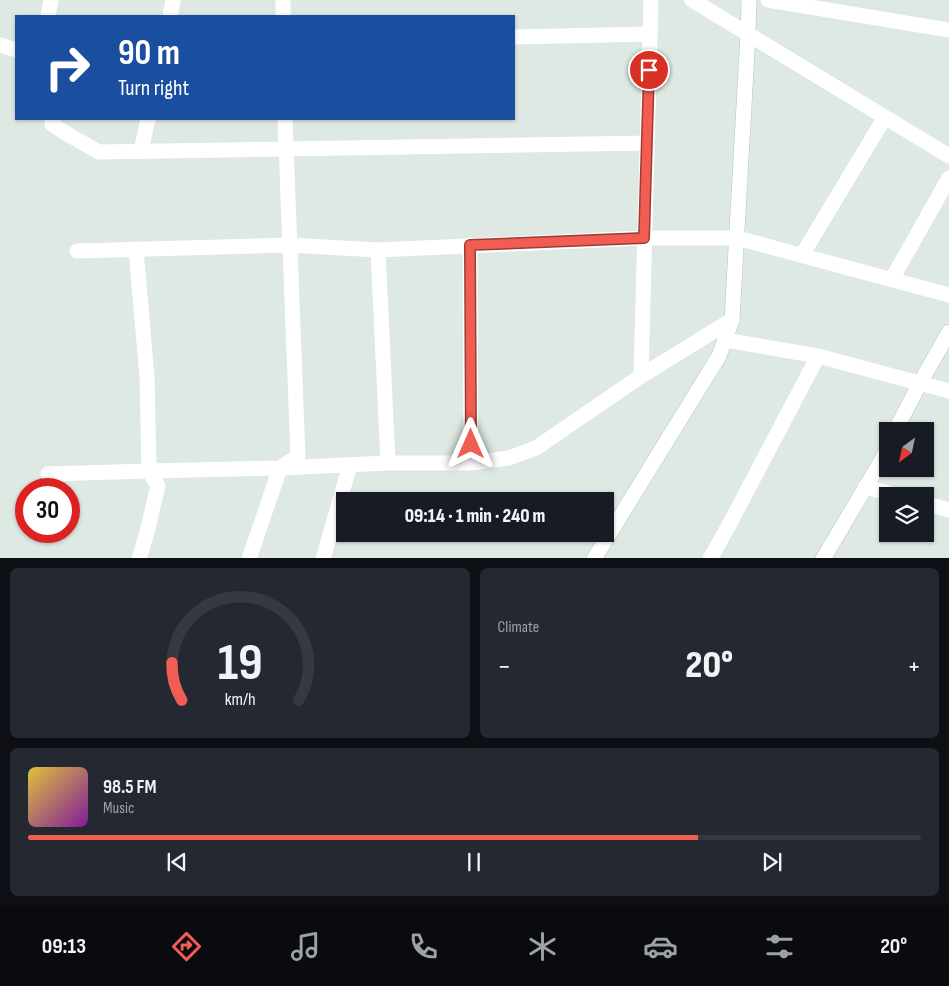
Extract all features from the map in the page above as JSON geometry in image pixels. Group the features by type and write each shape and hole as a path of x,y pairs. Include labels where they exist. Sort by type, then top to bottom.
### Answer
{"street":[{"path":"48,15 52,0"},
{"path":"170,15 174,0"},
{"path":"283,0 283,15"},
{"path":"640,376 651,0"},
{"path":"692,0 949,156"},
{"path":"594,558 719,356 732,320 749,0"},
{"path":"768,0 949,30"},
{"path":"515,37 650,34"},
{"path":"0,45 15,50"},
{"path":"802,255 885,117"},
{"path":"52,120 52,124 99,152 647,143"},
{"path":"141,151 148,120"},
{"path":"249,558 280,468 298,456 285,120"},
{"path":"892,280 949,178"},
{"path":"77,251 289,245 378,250 644,238 737,238 949,295"},
{"path":"470,245 471,463"},
{"path":"136,249 147,378 149,471 158,486 139,558"},
{"path":"378,250 388,463"},
{"path":"48,474 280,468 388,463 471,463 509,458 536,448 640,376 732,320"},
{"path":"900,422 949,332"},
{"path":"725,340 818,356 949,391"},
{"path":"710,558 818,356"},
{"path":"823,558 879,462"},
{"path":"323,558 350,465"},
{"path":"865,486 879,490"},
{"path":"934,506 949,510"}],"route":[{"path":"471,444 470,245 644,238 649,70"}]}
